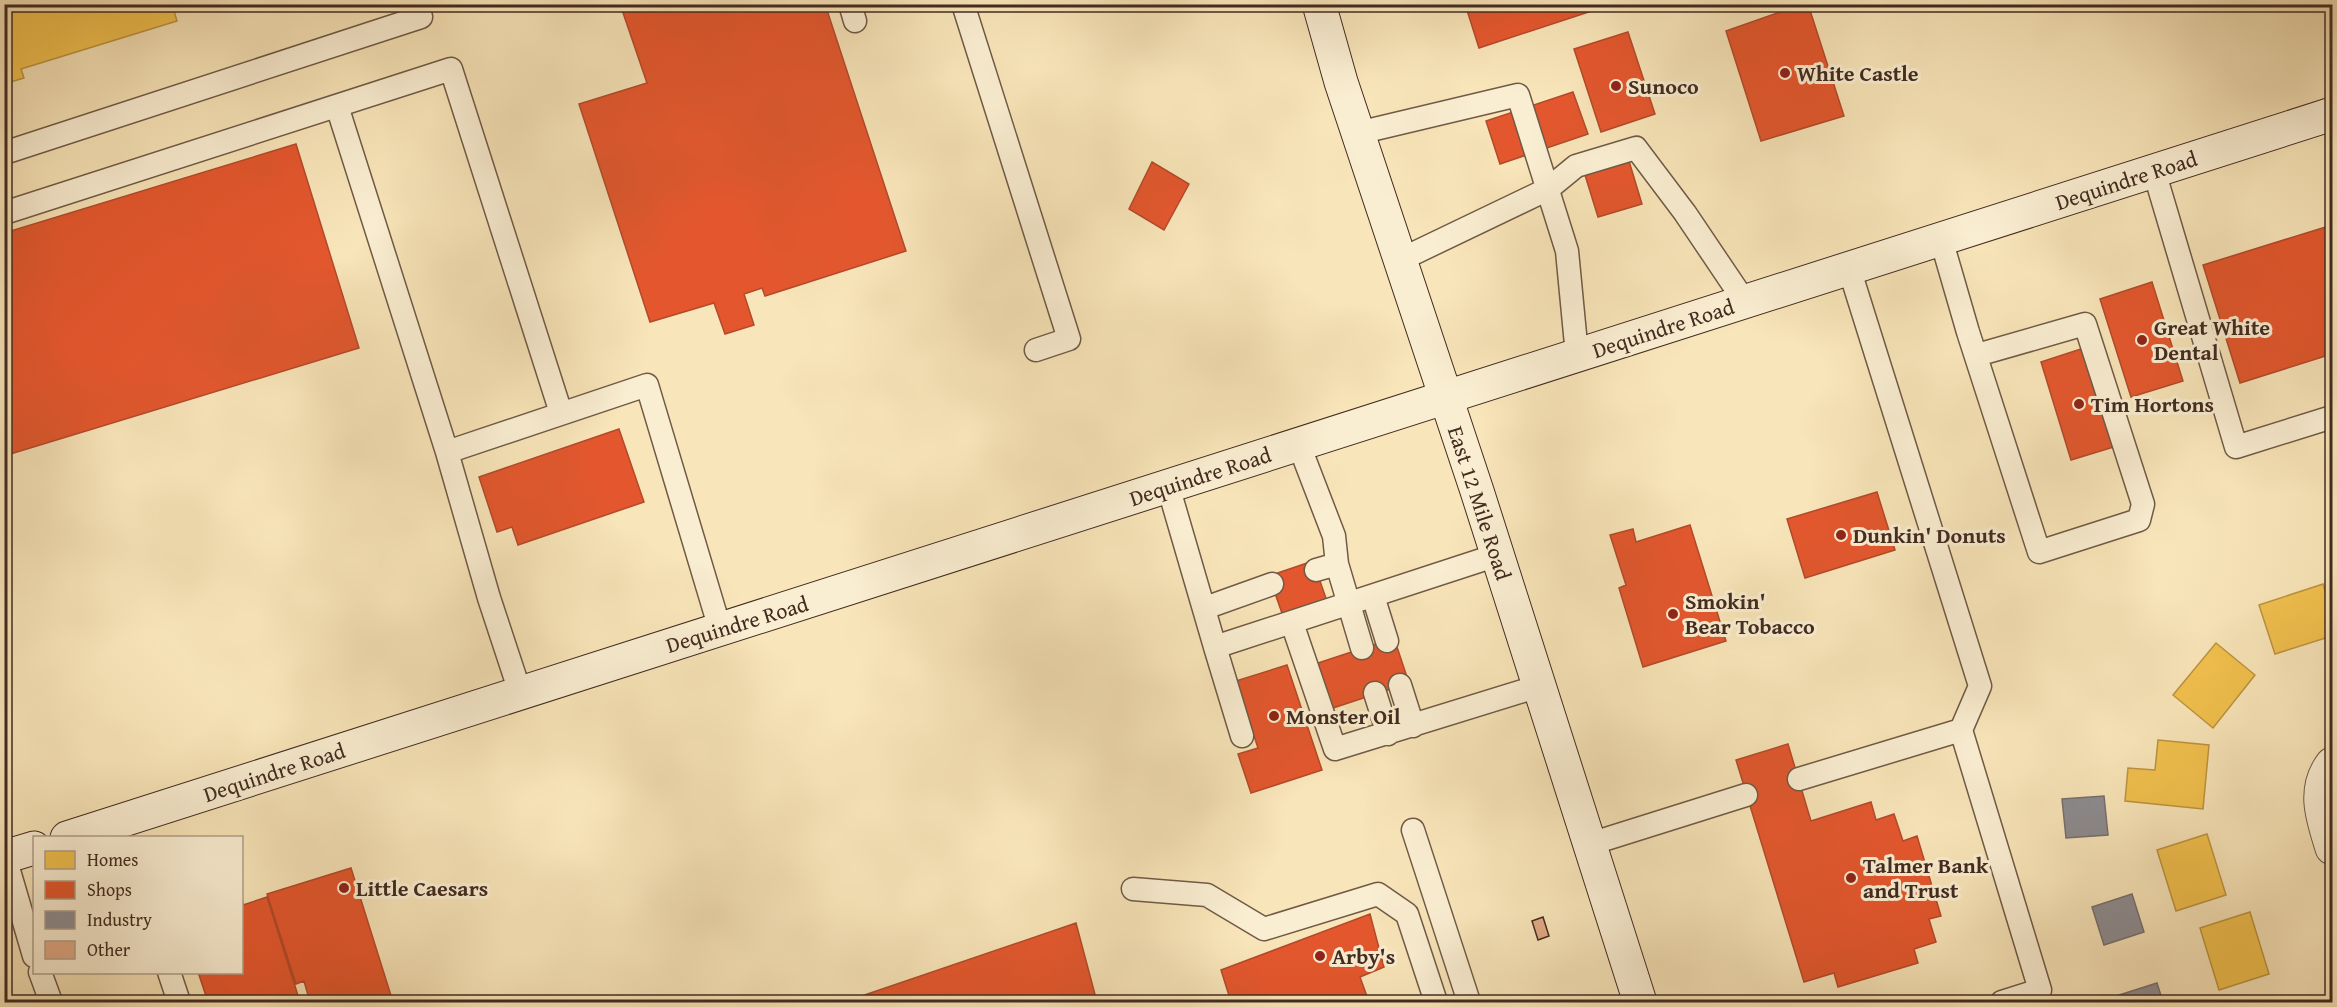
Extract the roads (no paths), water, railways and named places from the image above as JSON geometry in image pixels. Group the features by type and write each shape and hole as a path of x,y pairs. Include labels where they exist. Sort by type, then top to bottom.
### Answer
{"main road":[{"name":"East 12 Mile Road","path":"1319,4 1358,133 1497,555 1640,1002"},
{"name":"Dequindre Road","path":"75,836 123,829 520,692 2332,114"},
{"path":"2332,764 2322,780 2320,796 2323,818 2332,848"},
{"path":"5,857 33,848"}],"lane":[{"path":"4,153 421,17 417,4"},
{"path":"963,4 1069,339 1036,350"},
{"path":"4,213 451,69 561,413"},
{"path":"1358,133 1518,95 1567,250 1577,355"},
{"path":"338,106 520,692"},
{"path":"1400,260 1548,189 1576,166 1636,148 1685,213 1745,302"},
{"path":"2154,171 2236,447 2332,417"},
{"path":"1941,239 1977,355 2039,552 2139,520 2142,504 2139,493 2085,324 1977,355"},
{"path":"1849,268 1980,686 1961,730 2042,996 2002,1002"},
{"path":"447,452 647,385 720,629"},
{"path":"1299,445 1334,536 1326,567 1350,604 1362,648"},
{"path":"1168,486 1242,736"},
{"path":"1215,647 1497,555"},
{"path":"1205,608 1272,584"},
{"path":"1373,596 1387,641"},
{"path":"1292,623 1335,749 1539,686"},
{"path":"1400,686 1413,726"},
{"path":"1376,693 1388,734"},
{"path":"1799,779 1961,730"},
{"path":"1590,844 1746,795"},
{"path":"1413,830 1469,1002"},
{"path":"5,857 33,953"},
{"path":"1133,889 1207,895 1264,929 1378,894 1407,914 1436,1002"},
{"path":"41,974 51,1002"},
{"path":"170,974 179,1002"}],"place":[{"name":"White Castle","path":"1785,73"},
{"name":"Sunoco","path":"1616,86"},
{"name":"Great White Dental","path":"2142,340"},
{"name":"Tim Hortons","path":"2079,404"},
{"name":"Dunkin' Donuts","path":"1841,535"},
{"name":"Smokin' Bear Tobacco","path":"1673,614"},
{"name":"Monster Oil","path":"1274,716"},
{"name":"Talmer Bank and Trust","path":"1851,878"},
{"name":"Little Caesars","path":"344,888"},
{"name":"Arby's","path":"1320,956"}]}
